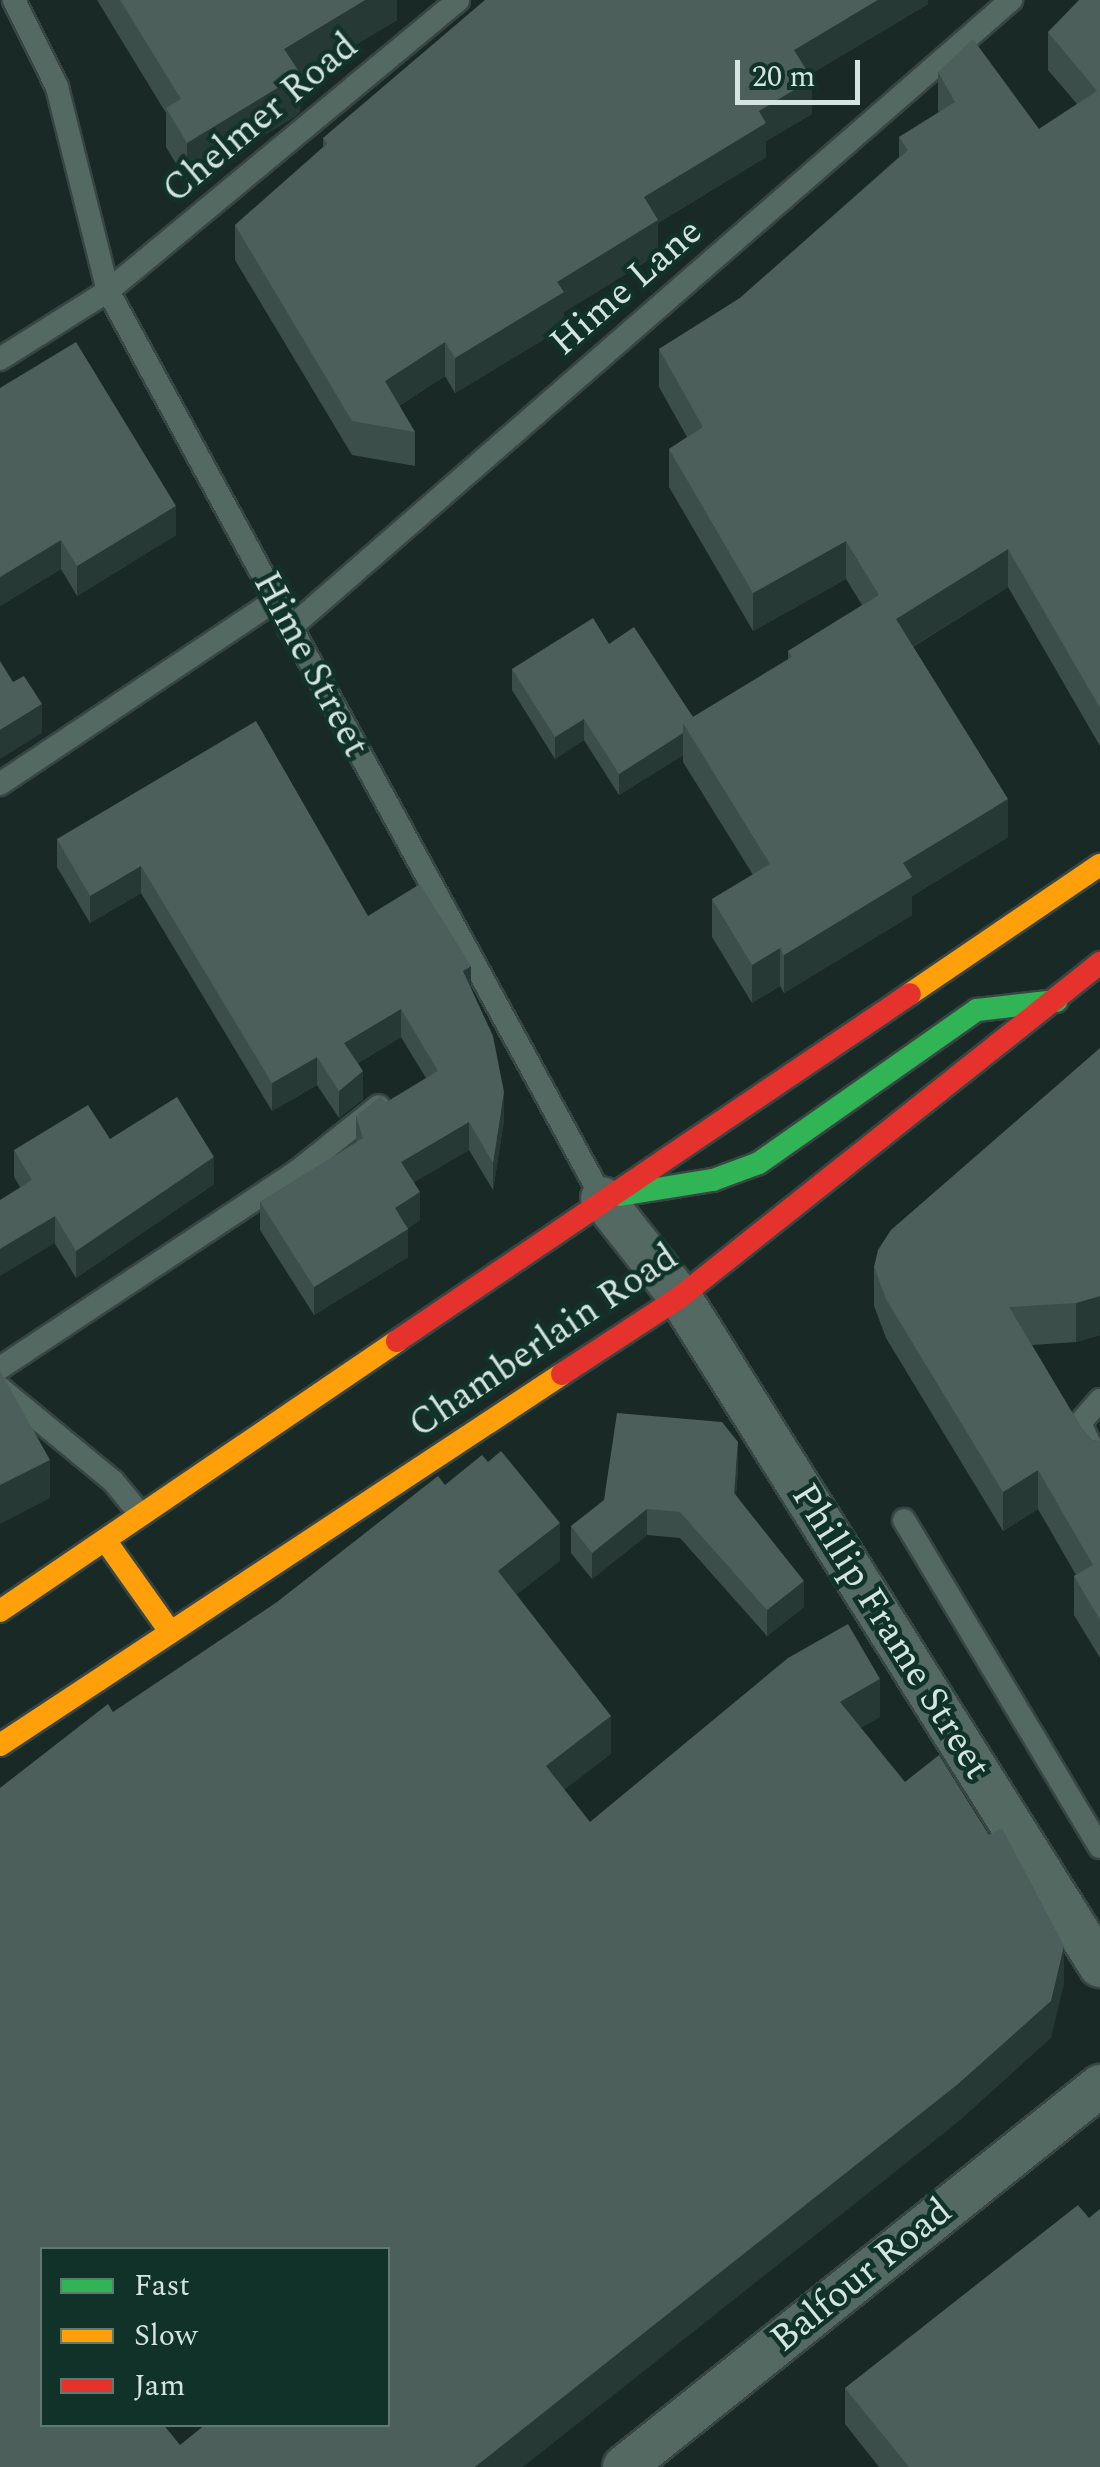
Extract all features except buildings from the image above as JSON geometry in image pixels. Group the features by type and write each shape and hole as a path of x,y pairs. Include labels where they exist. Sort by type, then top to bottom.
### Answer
{"street":[{"path":"0,1611 602,1198 1091,872 1100,899"},
{"name":"Chamberlain Road","path":"0,1744 680,1297 1056,1002 1100,963"},
{"path":"602,1198 712,1180 760,1163 977,1010 1056,1002"},
{"name":"Hime Street","path":"602,1198 680,1297"},
{"name":"Phillip Frame Street","path":"680,1297 1100,1966"},
{"path":"104,1540 169,1630"},
{"name":"Balfour Road","path":"624,2467 1100,2086"}],"lane":[{"name":"Hime Street","path":"14,0 57,87 86,183 108,291 288,629 602,1198"},
{"name":"Chelmer Road","path":"0,359 108,291 458,0"},
{"name":"Hime Lane","path":"288,629 1012,0"},
{"path":"0,784 274,601"},
{"path":"0,1368 295,1173 380,1105"},
{"path":"0,1388 114,1481 141,1515"},
{"path":"1100,1400 1080,1423 1100,1466"},
{"path":"904,1520 1100,1846"}],"traffic: fast":[{"path":"620,1195 713,1180 759,1163 977,1010 1056,1001"}],"traffic: slow":[{"path":"910,994 1100,865"},
{"path":"0,1611 397,1341"},
{"path":"0,1745 562,1374"},
{"path":"105,1540 169,1630"}],"traffic: jam":[{"path":"562,1374 680,1297 1100,963"},
{"path":"397,1341 910,994"}]}
